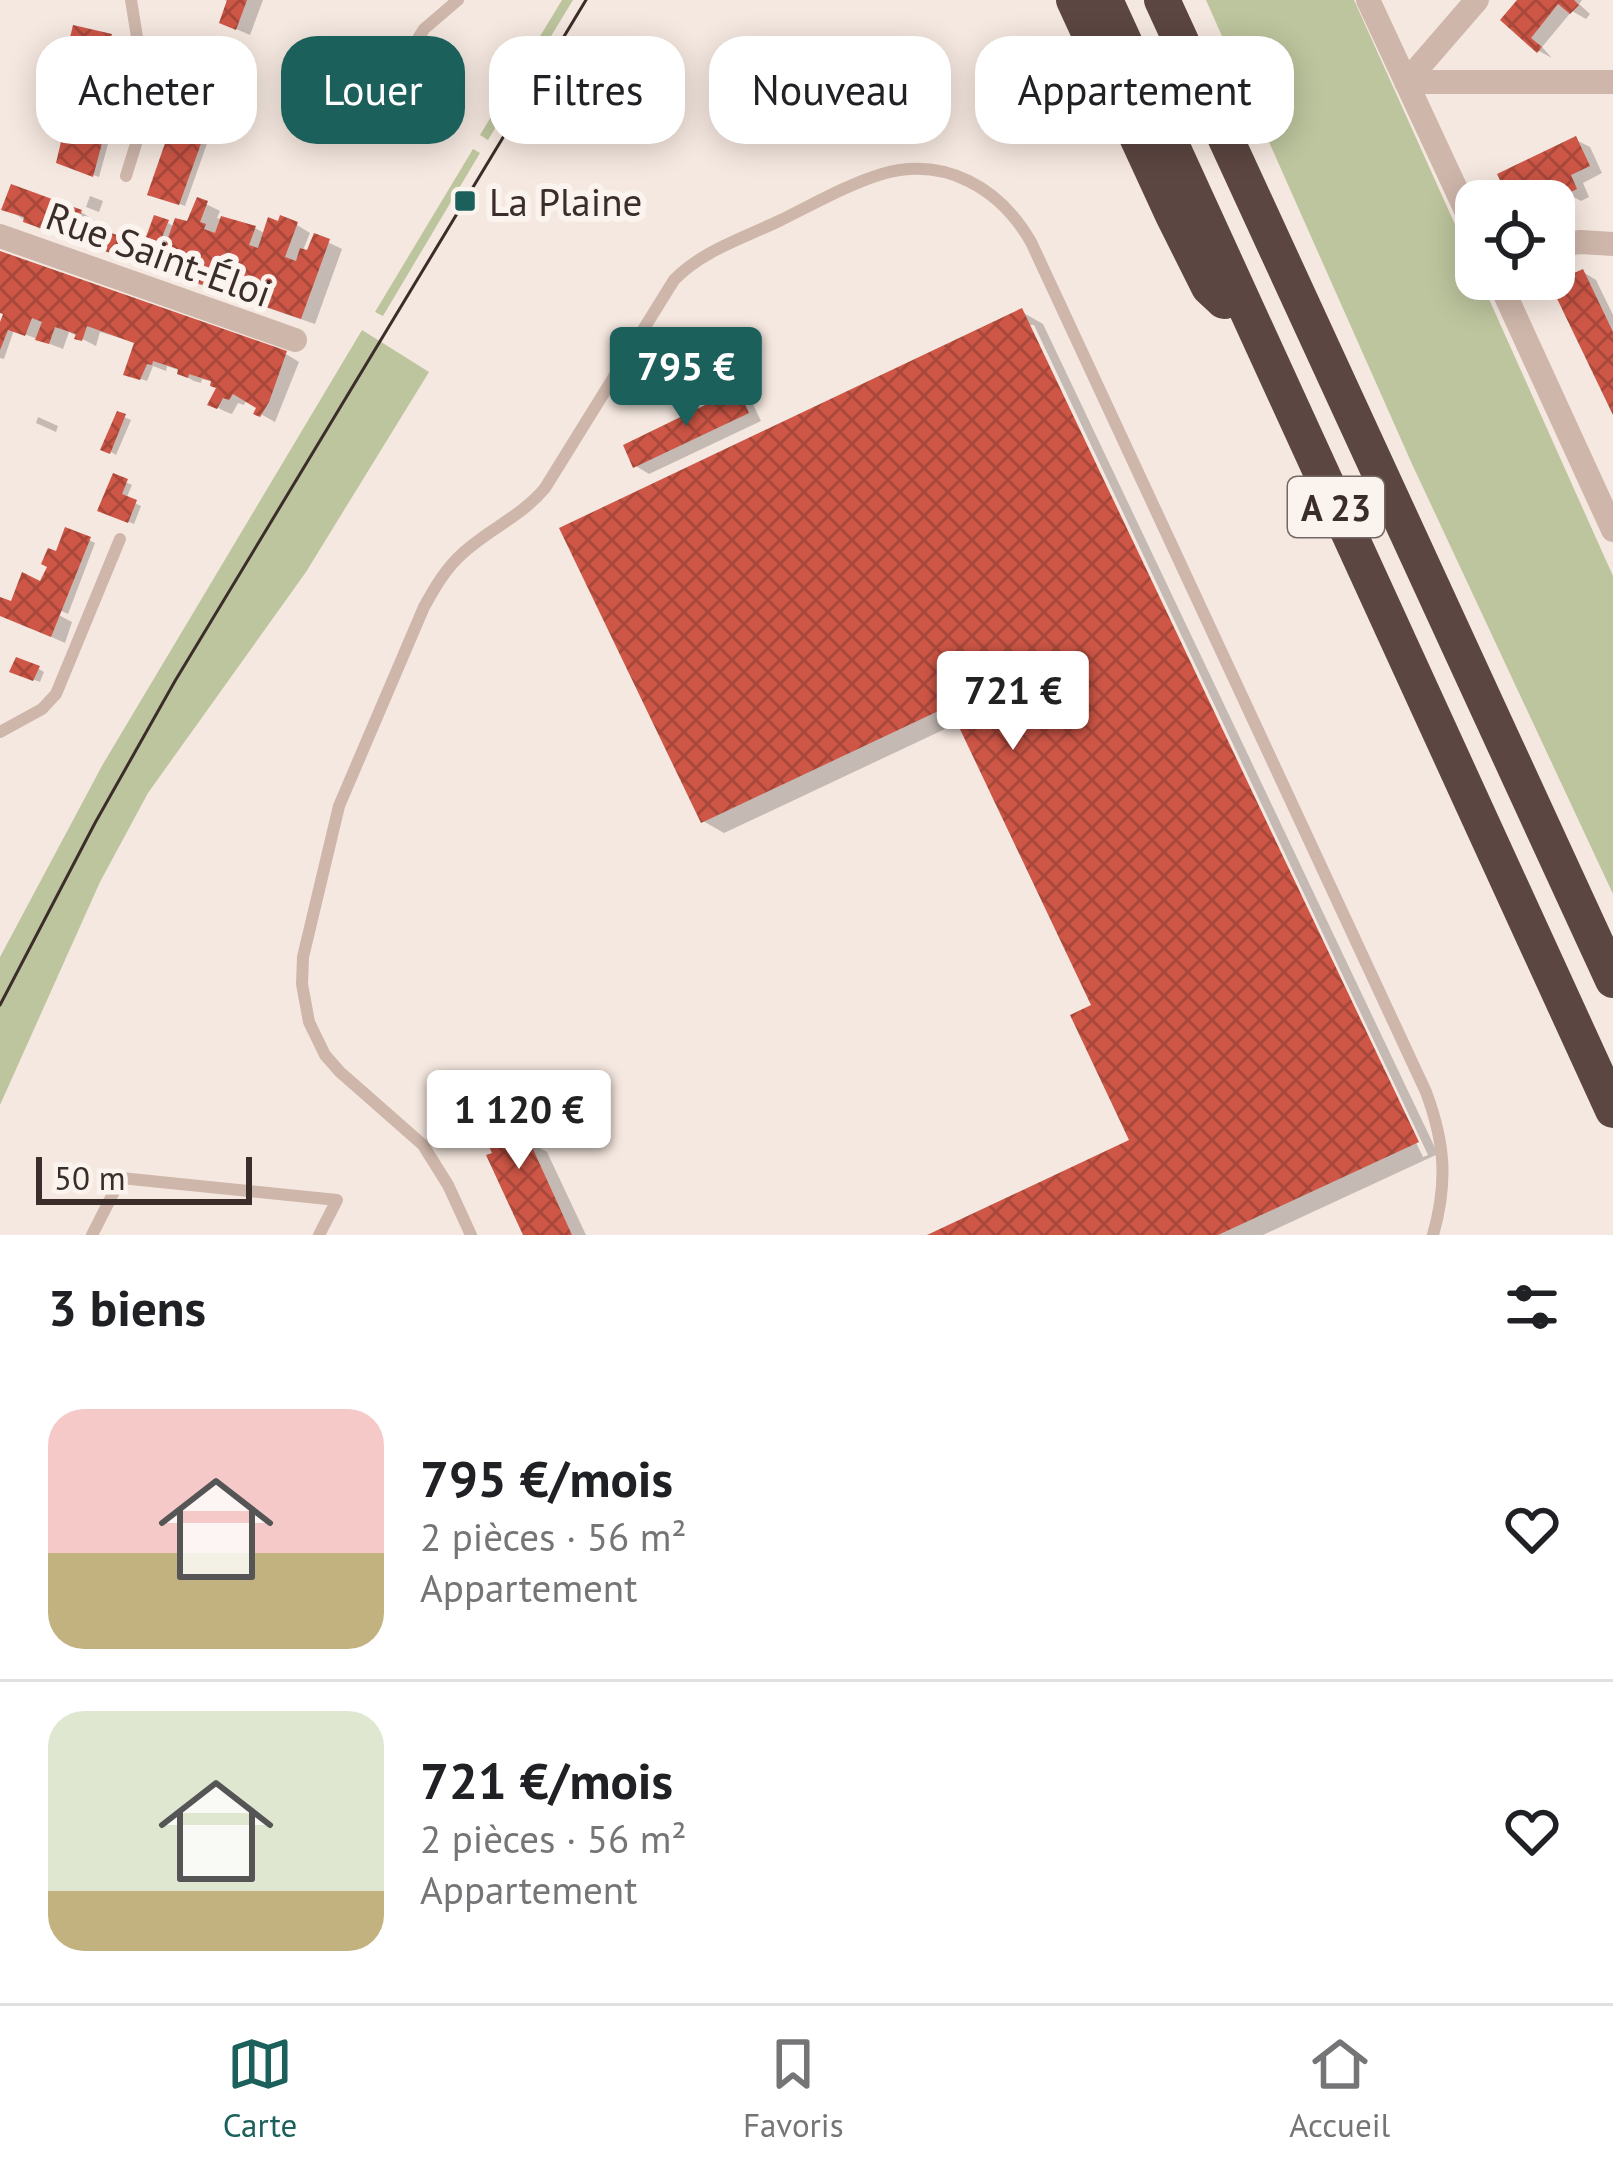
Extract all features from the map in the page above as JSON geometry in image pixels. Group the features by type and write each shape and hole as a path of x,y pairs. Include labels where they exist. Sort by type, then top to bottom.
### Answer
{"highway":[{"path":"1074,0 1209,287 1256,331"},
{"name":"A 23","path":"1105,0 1613,1110"},
{"name":"A 23","path":"1162,0 1613,980"}],"street":[{"path":"1369,0 1455,187"},
{"path":"1406,82 1477,0"},
{"path":"1406,82 1613,82"},
{"name":"Rue Saint-Éloi","path":"0,236 295,340"},
{"path":"1575,243 1613,244"},
{"path":"1508,300 1613,530"}],"lane":[{"path":"126,176 148,105 131,0"},
{"path":"420,36 458,0"},
{"path":"472,1235 423,1145 340,1072 326,1055 304,1005 303,957 331,834 350,778 435,587 464,551 523,510 545,488 674,280 703,256 872,178 907,170 946,173 991,192 1031,242 1426,1092 1439,1133 1444,1176 1433,1235"},
{"path":"0,732 42,709 56,694 120,539"},
{"path":"92,1235 121,1178 337,1200 319,1235"}],"green space":[{"path":"562,0 573,0 551,36 540,36"},
{"path":"1206,0 1354,0 1455,224 1455,300 1489,300 1613,576 1613,894 1412,464 1270,144 1294,144 1294,36 1222,36"},
{"path":"489,120 488,140 480,135"},
{"path":"473,149 480,153 383,316 375,312"},
{"path":"362,330 429,372 306,572 148,793 100,882 0,1105 0,957 103,764"}],"building":[{"path":"227,0 247,0 236,30 219,23"},
{"path":"1517,0 1574,0 1579,5 1570,14 1558,4 1531,38 1542,47 1537,53 1500,20"},
{"path":"73,25 112,34 111,36 70,36"},
{"path":"1576,136 1590,166 1571,175 1573,180 1500,180 1497,174"},
{"path":"60,144 102,144 93,177 56,163"},
{"path":"165,144 201,144 179,205 147,195"},
{"path":"11,184 82,210 78,221 131,240 125,258 1,210"},
{"path":"197,197 208,201 200,222 206,224 204,229 215,233 221,216 256,226 249,245 258,248 268,217 278,221 280,215 298,222 285,257 296,261 300,248 307,250 314,233 330,239 301,319 157,269 175,218 187,221"},
{"path":"154,215 169,220 160,242 146,237"},
{"path":"0,251 287,351 269,402 260,417 253,414 256,408 233,394 229,400 223,398 217,409 207,405 216,388 210,386 211,381 189,374 188,378 177,374 178,369 153,361 140,380 123,375 134,343 87,326 82,341 55,327 49,344 35,340 42,322 32,318 25,336 8,330 0,350"},
{"path":"1583,269 1613,332 1613,415 1558,300 1575,300 1575,273"},
{"path":"1022,308 1419,1142 1218,1235 927,1235 1129,1140 1070,1015 1091,1005 949,706 701,823 559,528"},
{"path":"738,389 749,413 633,468 623,445"},
{"path":"117,411 126,414 110,454 100,450"},
{"path":"113,473 128,479 122,494 137,500 128,523 97,511"},
{"path":"65,527 91,537 51,637 0,616 0,597 11,601 22,572 40,581 48,548 56,551"},
{"path":"16,657 40,666 33,681 9,672"},
{"path":"501,1094 522,1138 527,1136 572,1235 523,1235 486,1155 492,1153 471,1107"}],"tram line":[{"path":"0,1005 175,681 586,0"}],"place":[{"name":"La Plaine","path":"465,201"}]}
